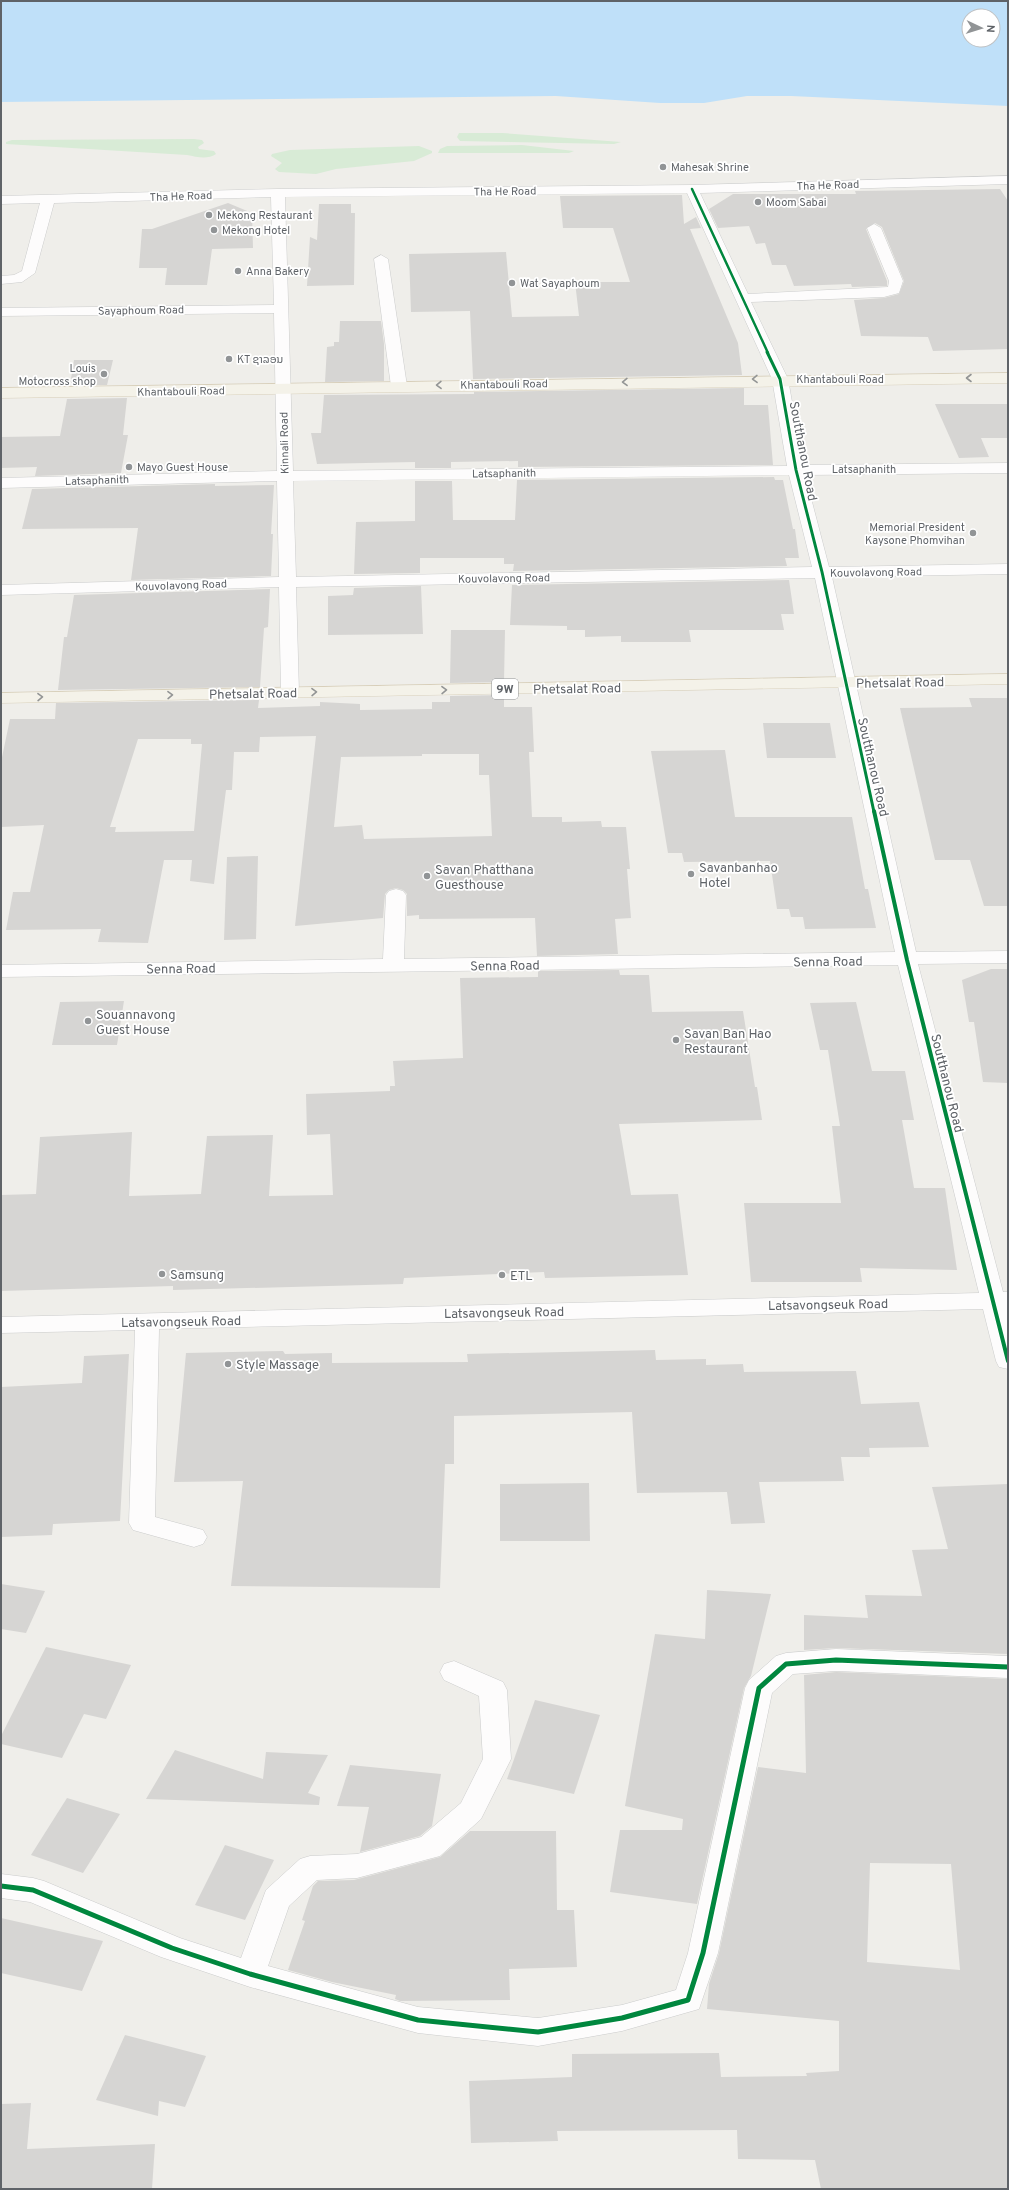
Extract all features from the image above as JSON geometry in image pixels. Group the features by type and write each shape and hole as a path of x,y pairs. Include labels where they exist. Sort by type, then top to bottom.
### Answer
{"main road":[{"name":"Khantabouli Road","path":"1,393 283,390 399,386 780,379 1008,378"},
{"name":"Phetsalat Road","path":"1,698 1008,679"}],"street":[{"name":"Tha He Road","path":"1,200 278,193 692,189 1008,180"},
{"name":"Soutthanou Road","path":"692,189 780,379 796,470 822,572 845,683 907,960 1000,1300 1008,1361"},
{"name":"Kinnali Road","path":"278,193 290,693"},
{"path":"1,280 17,279 28,273 48,200"},
{"path":"743,298 884,293 894,290 896,282 874,228"},
{"path":"381,259 399,386"},
{"name":"Sayaphoum Road","path":"1,312 281,309"},
{"name":"Latsaphanith","path":"1,483 285,476 1008,468"},
{"name":"Kouvolavong Road","path":"1,590 287,582 1008,569"},
{"path":"392,966 396,895"},
{"name":"Senna Road","path":"1,971 907,960 1008,957"},
{"name":"Latsavongseuk Road","path":"1,1325 1000,1300"},
{"path":"147,1322 142,1523 194,1536"},
{"path":"1,1886 33,1890 172,1948 250,1974 418,2020 538,2032 622,2018 688,2000 704,1953 759,1688 786,1664 836,1660 1008,1667"},
{"path":"250,1974 277,1899 310,1868 358,1866 430,1847 471,1811 497,1759 493,1690 454,1672"}],"green space":[{"path":"459,133 503,133 621,142 614,144 460,141 457,137"},
{"path":"12,140 202,140 204,143 198,147 199,149 214,151 216,154 202,158 187,155 6,144 6,142"},
{"path":"522,145 574,151 569,153 438,153 440,149 447,146"},
{"path":"419,146 432,151 432,153 414,161 336,169 316,174 279,172 275,169 282,163 271,156 272,154 290,150"}],"water":[{"path":"1,1 1008,1 1008,106 791,96 747,96 704,103 660,103 556,96 1,102"}],"building":[{"path":"1000,189 1008,201 1008,349 933,351 928,337 861,336 854,300 884,298 899,294 904,281 882,227 875,223 866,229 887,281 887,286 852,287 851,284 794,286 786,265 772,265 765,243 756,244 749,226 718,228 709,209 733,194 856,194 855,191"},
{"path":"682,195 684,224 696,217 701,228 690,229 738,343 742,375 473,379 470,311 411,312 409,254 506,252 512,317 579,316 575,282 630,282 613,228 563,228 560,196"},
{"path":"228,203 252,213 253,248 212,249 207,285 165,285 167,268 139,268 142,229 152,229"},
{"path":"319,204 351,204 351,213 355,213 354,285 307,286 310,237 317,240"},
{"path":"340,321 381,321 384,344 384,381 325,382 327,347 334,346 334,342 339,342"},
{"path":"74,360 113,360 107,385 70,385"},
{"path":"744,388 744,405 768,405 773,465 518,467 518,461 451,462 451,468 415,468 415,462 317,464 311,433 321,433 324,395 474,394 474,392"},
{"path":"127,398 123,435 128,435 121,473 35,476 37,467 1,468 1,437 60,436 67,399"},
{"path":"935,404 1008,404 1008,438 981,438 989,457 959,458"},
{"path":"774,477 775,480 783,480 793,529 795,529 799,558 785,558 787,566 513,571 514,564 504,564 504,558 420,558 420,573 354,574 356,522 415,521 415,481 452,481 453,520 515,520 517,480"},
{"path":"215,484 215,486 274,485 271,534 273,534 271,576 131,580 138,528 22,529 32,489"},
{"path":"789,580 794,614 781,614 784,630 689,630 691,642 621,642 621,636 585,637 585,630 567,630 567,626 510,625 512,585"},
{"path":"421,586 423,634 328,635 328,596 353,595 354,588"},
{"path":"270,589 268,627 264,628 260,687 58,690 64,637 67,637 74,595"},
{"path":"451,630 505,630 504,682 450,683"},
{"path":"504,695 504,707 532,707 534,752 529,752 532,817 562,817 562,822 601,821 602,827 626,827 630,869 627,869 631,918 615,919 618,954 537,956 535,918 419,919 419,915 407,916 407,894 403,890 396,888 389,890 385,894 383,918 295,926 316,736 260,737 259,752 234,752 232,790 226,790 214,884 190,881 192,860 164,860 148,943 98,942 101,929 6,930 13,892 30,892 44,825 1,827 1,762 10,719 55,719 56,703 259,700 258,708 320,706 320,702 360,704 360,710 432,709 432,702 450,702 450,696","holes":["138,739 191,739 191,744 202,744 194,831 115,832 116,827 110,827","422,754 479,754 479,775 489,775 492,836 364,839 362,825 334,827 341,757 422,756"]},
{"path":"969,698 1008,698 1008,906 984,906 970,860 935,860 900,708 972,707"},
{"path":"763,723 830,723 836,758 767,758"},
{"path":"725,750 735,817 852,817 865,889 868,889 876,928 805,929 803,917 791,917 789,909 777,909 770,861 684,862 682,853 668,853 651,751"},
{"path":"258,856 256,939 224,940 227,857"},
{"path":"991,969 1008,969 1008,1083 983,1082 974,1022 969,1022 962,980"},
{"path":"619,970 620,975 649,975 652,1012 743,1011 755,1087 757,1087 762,1120 619,1124 631,1195 678,1194 688,1275 545,1278 544,1272 404,1278 403,1284 173,1290 173,1286 1,1291 1,1195 36,1194 40,1137 132,1132 129,1196 201,1194 207,1136 273,1135 269,1196 333,1195 330,1134 307,1135 306,1094 390,1091 390,1086 395,1086 393,1061 463,1058 460,978 538,977 538,971"},
{"path":"124,1001 117,1045 52,1045 60,1002"},
{"path":"856,1002 872,1071 905,1071 914,1120 902,1120 914,1188 945,1188 957,1270 860,1268 862,1282 751,1282 744,1203 841,1203 832,1126 840,1126 828,1050 820,1050 810,1003"},
{"path":"655,1350 656,1360 706,1359 706,1365 743,1364 744,1372 856,1371 861,1404 919,1402 929,1447 869,1448 870,1457 841,1457 844,1481 759,1482 765,1523 731,1524 727,1492 637,1493 632,1412 454,1416 454,1464 445,1464 440,1588 231,1586 243,1481 174,1482 186,1353 283,1351 285,1354 332,1353 332,1363 468,1362 467,1354"},
{"path":"129,1354 120,1521 53,1524 52,1535 1,1537 1,1387 82,1383 84,1356"},
{"path":"589,1483 590,1541 500,1541 500,1484"},
{"path":"1008,1484 1008,1654 836,1648 804,1650 804,1615 868,1618 865,1595 922,1596 912,1550 948,1549 932,1487"},
{"path":"1,1584 45,1591 26,1633 1,1629"},
{"path":"707,1590 771,1594 751,1676 744,1688 697,1904 610,1892 620,1830 682,1830 683,1819 625,1806 655,1634 705,1639"},
{"path":"46,1647 131,1665 106,1719 84,1714 62,1758 1,1744 1,1736"},
{"path":"836,1672 1008,1679 1008,2189 821,2189 815,2160 738,2159 737,2130 557,2131 558,2141 471,2143 469,2081 572,2077 572,2054 719,2053 721,2077 807,2076 806,2073 839,2071 839,2021 707,2009 709,1984 719,1953 758,1767 806,1773 804,1675","holes":["870,1863 951,1864 960,1970 867,1962"]},
{"path":"535,1700 600,1715 574,1794 507,1779"},
{"path":"175,1750 263,1779 266,1752 328,1755 308,1793 320,1797 319,1805 146,1799"},
{"path":"350,1765 441,1774 432,1826 420,1836 360,1852 369,1807 337,1806"},
{"path":"67,1798 120,1814 83,1873 31,1855"},
{"path":"470,1831 556,1831 557,1910 574,1910 577,1967 509,1969 510,2000 400,2001 395,1999 396,1995 332,1982 288,1970 305,1921 302,1920 313,1886 318,1881 354,1880 440,1857"},
{"path":"225,1845 274,1860 245,1920 195,1905"},
{"path":"1,1918 103,1941 82,1991 1,1973"},
{"path":"125,2035 206,2056 185,2107 159,2101 158,2116 96,2100"},
{"path":"31,2103 27,2149 155,2144 152,2189 1,2189 1,2104"}],"cycle path":[{"path":"692,189 780,379 796,470 822,572 845,683 907,960 1008,1361"},
{"path":"1,1886 33,1890 172,1948 250,1974 418,2020 538,2032 622,2018 688,2000 703,1953 759,1688 786,1664 836,1660 1008,1667"}],"place":[{"name":"Mahesak Shrine","path":"663,167"},
{"name":"Moom Sabai","path":"758,202"},
{"name":"Mekong Restaurant","path":"209,215"},
{"name":"Mekong Hotel","path":"214,230"},
{"name":"Anna Bakery","path":"238,271"},
{"name":"Wat Sayaphoum","path":"512,283"},
{"name":"KT ຊາລອນ","path":"229,359"},
{"name":"Louis Motocross shop","path":"104,374"},
{"name":"Mayo Guest House","path":"129,467"},
{"name":"Memorial President Kaysone Phomvihan","path":"973,533"},
{"name":"Savanbanhao Hotel","path":"691,874"},
{"name":"Savan Phatthana Guesthouse","path":"427,876"},
{"name":"Souannavong Guest House","path":"88,1021"},
{"name":"Savan Ban Hao Restaurant","path":"676,1040"},
{"name":"Samsung","path":"162,1274"},
{"name":"ETL","path":"502,1275"},
{"name":"Style Massage","path":"228,1364"}]}
